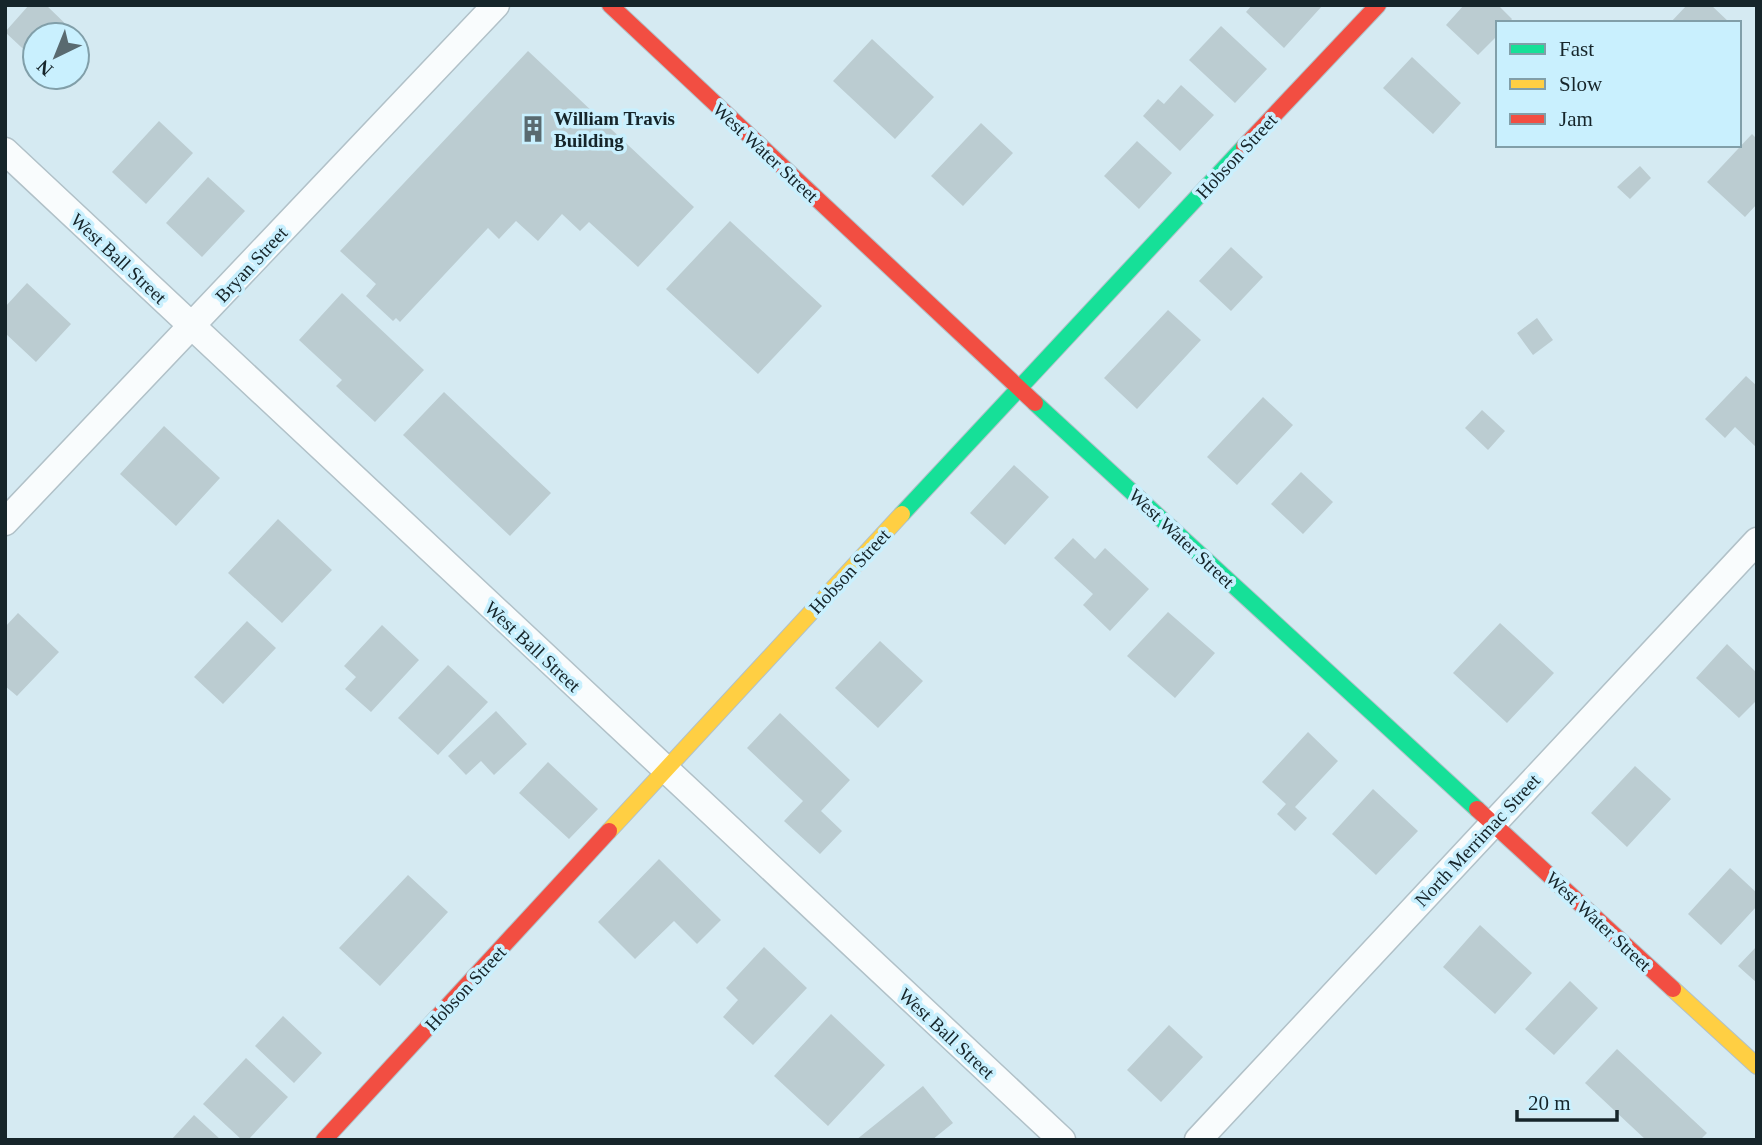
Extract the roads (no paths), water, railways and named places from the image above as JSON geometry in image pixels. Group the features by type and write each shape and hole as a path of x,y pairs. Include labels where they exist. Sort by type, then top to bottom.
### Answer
{"street":[{"name":"Bryan Street","path":"5,522 496,5"},
{"name":"West Water Street","path":"610,5 1018,388 1757,1066"},
{"name":"Hobson Street","path":"324,1140 1018,388 1378,5"},
{"name":"West Ball Street","path":"5,151 1062,1140"},
{"name":"North Merrimac Street","path":"1198,1140 1757,541"}],"place":[{"name":"William Travis Building","path":"533,129"}]}
